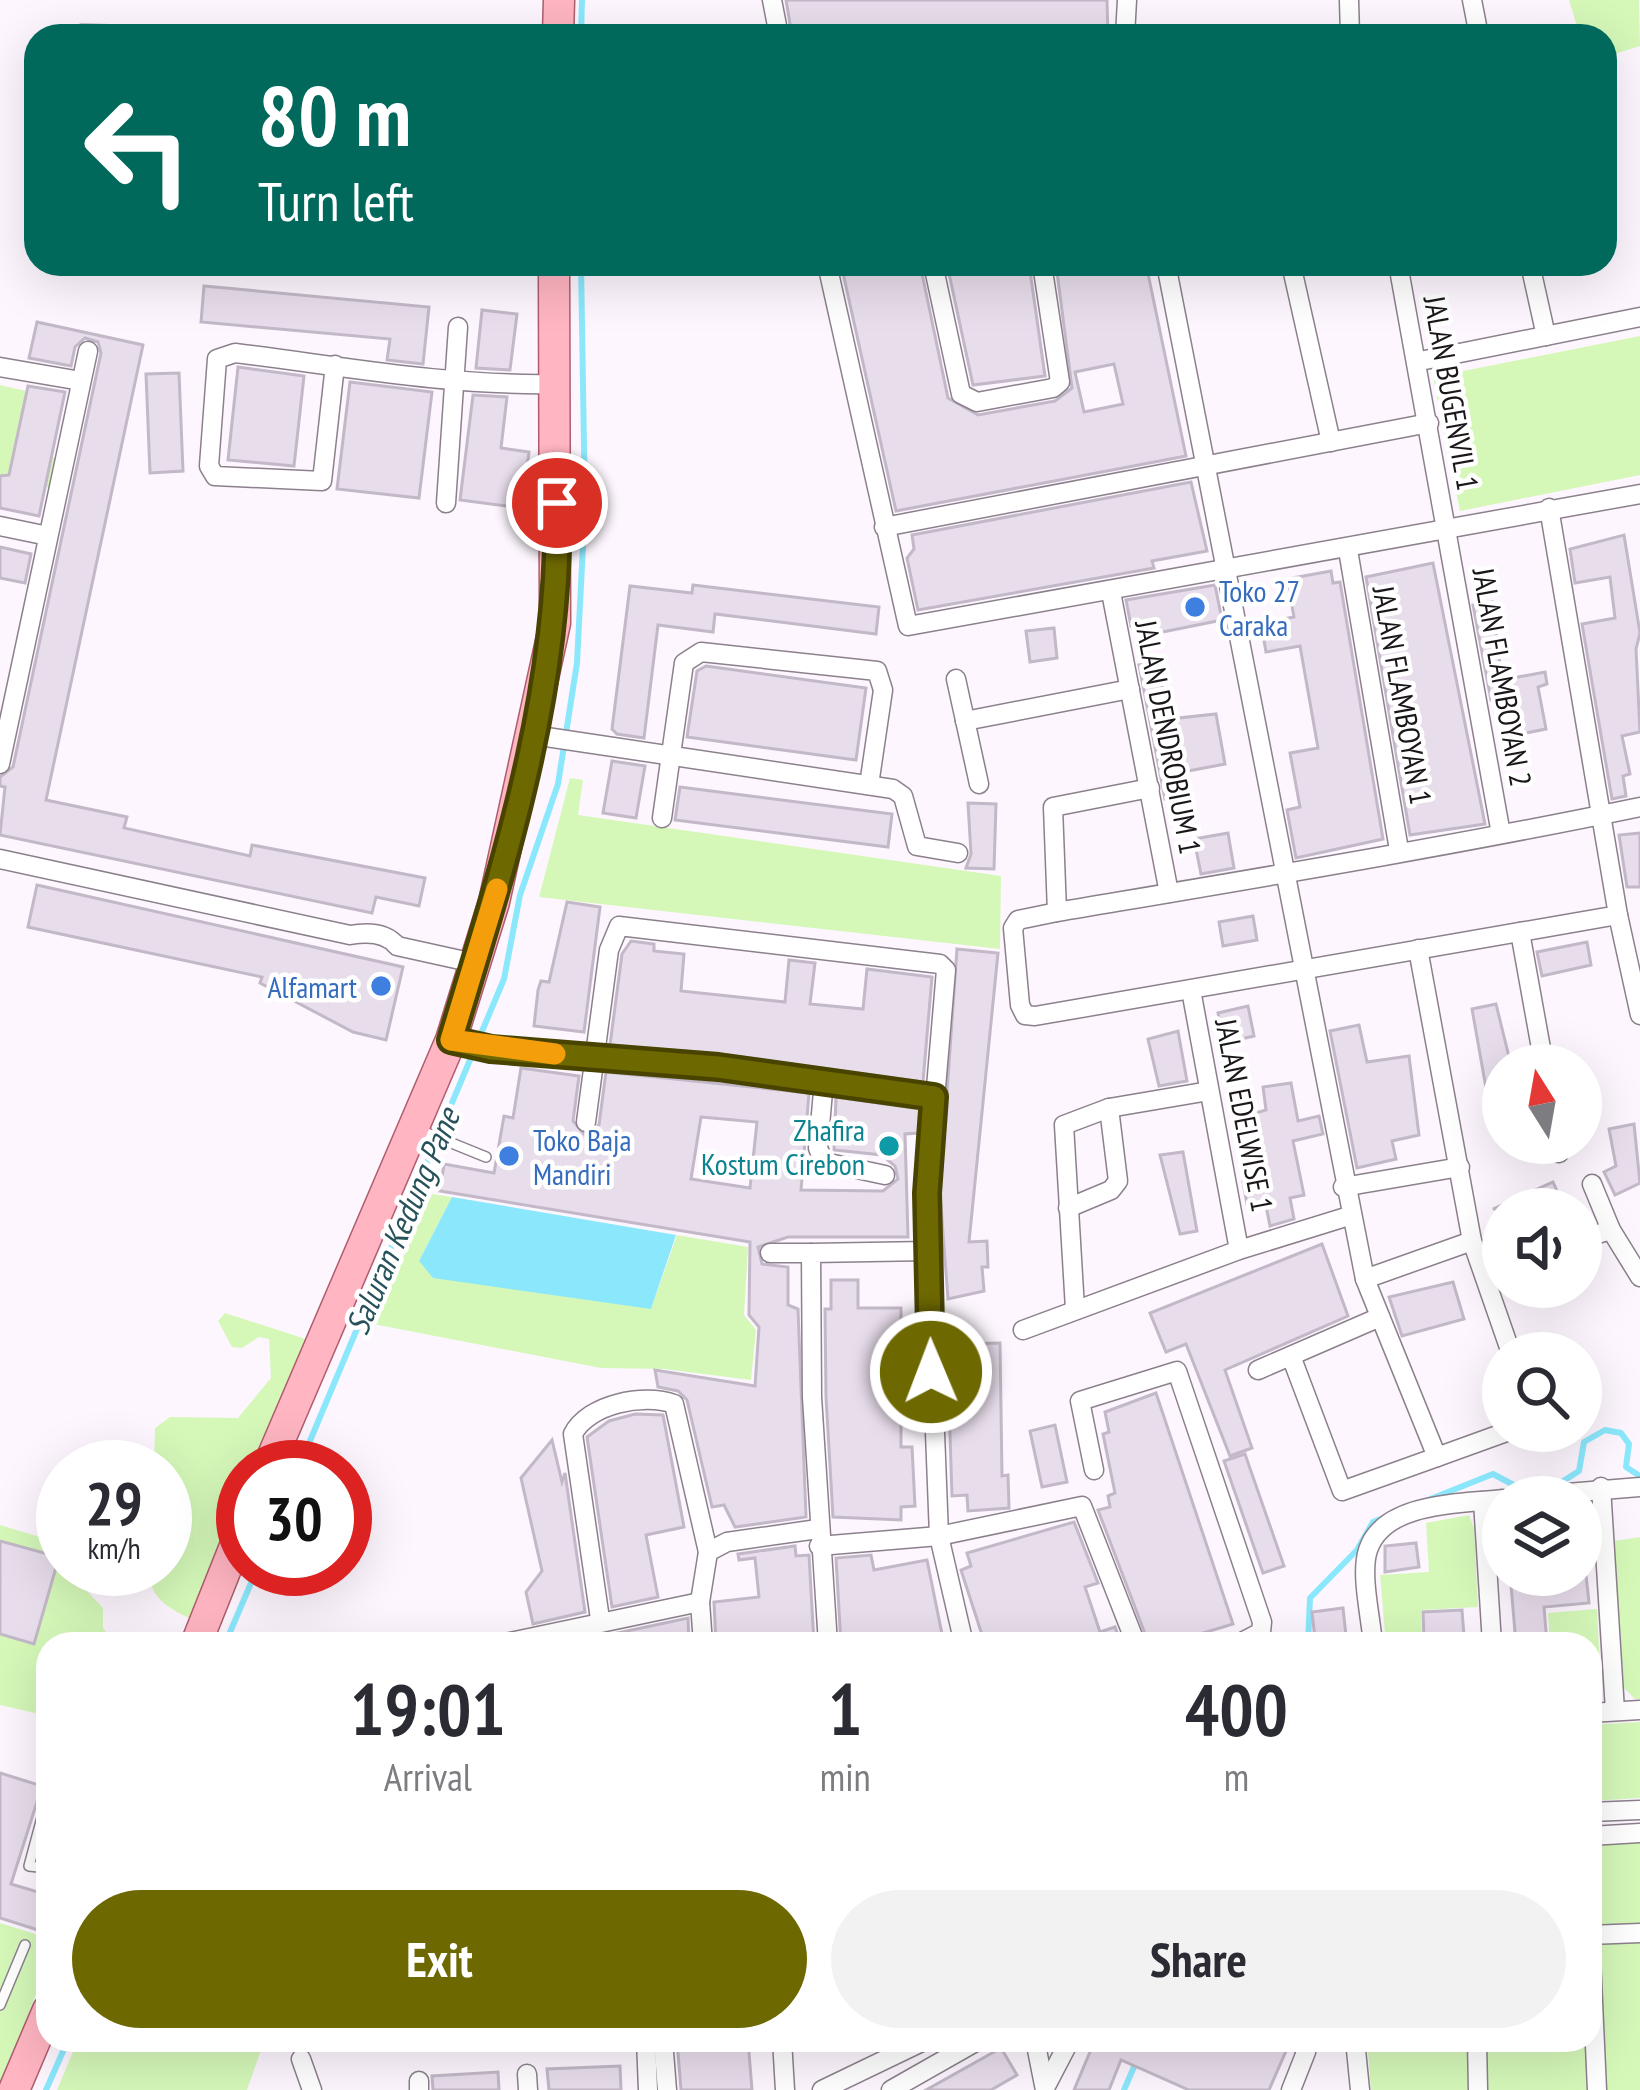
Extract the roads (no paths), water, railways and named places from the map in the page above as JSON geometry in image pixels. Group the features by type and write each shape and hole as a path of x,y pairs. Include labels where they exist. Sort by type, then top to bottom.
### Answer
{"main road":[{"path":"280,1440 459,1042 474,963 542,736 556,615 554,276"},
{"path":"201,1632 216,1594"},
{"path":"13,2080 36,2034"}],"street":[{"path":"830,276 908,626 1640,494"},
{"path":"936,276 962,394 977,402 1053,388 1060,382 1044,276"},
{"path":"1169,276 1230,571 1349,1216 1365,1279 1437,1457"},
{"path":"1294,276 1331,442"},
{"name":"JALAN BUGENVIL 1","path":"1401,276 1420,362 1447,532"},
{"path":"1533,276 1546,336"},
{"path":"1420,362 1640,317"},
{"path":"446,503 458,327"},
{"path":"1,752 88,351"},
{"path":"335,365 322,481 215,476 209,466 217,359 235,353 335,365 454,382 555,384"},
{"path":"0,367 81,381"},
{"path":"884,527 1430,423"},
{"path":"1550,508 1600,815 1640,1015"},
{"path":"0,526 48,536"},
{"name":"JALAN FLAMBOYAN 2","path":"1447,532 1501,834"},
{"name":"JALAN FLAMBOYAN 1","path":"1348,550 1399,850"},
{"name":"JALAN DENDROBIUM 1","path":"1111,592 1168,893"},
{"path":"662,818 684,663 691,655 877,670 883,690 869,785"},
{"path":"956,679 979,784"},
{"path":"964,721 1130,688"},
{"path":"542,736 869,785 903,796 917,846 958,853"},
{"path":"1058,911 1054,807 1150,788"},
{"path":"1640,807 1058,911 1014,923 1025,1015 1520,932 1640,919"},
{"path":"0,859 350,935 391,938 397,946 474,963"},
{"path":"586,1122 615,930 624,926 940,964 947,979 934,1097 928,1251 939,1536 961,1632"},
{"path":"1520,932 1540,1044"},
{"path":"1418,949 1472,1241 1482,1271"},
{"name":"JALAN EDELWISE 1","path":"1191,990 1239,1250"},
{"path":"459,1042 491,1049 824,1080 934,1097"},
{"path":"824,1080 818,1148 824,1162 885,1174"},
{"path":"1075,1309 1064,1125 1109,1108 1208,1091"},
{"path":"1068,1208 1111,1190 1118,1181 1109,1108"},
{"path":"1343,1187 1460,1167"},
{"path":"1592,1184 1611,1230 1640,1277"},
{"path":"1023,1330 1239,1250 1349,1216"},
{"path":"1602,1233 1611,1230"},
{"path":"1365,1279 1472,1241"},
{"path":"770,1253 928,1251"},
{"path":"811,1252 818,1538 827,1632"},
{"path":"1258,1370 1380,1317"},
{"path":"1291,1356 1342,1491 1482,1441"},
{"path":"1094,1469 1080,1401 1177,1371 1262,1622 1261,1632"},
{"path":"600,1619 574,1466 573,1434 590,1412 634,1402 674,1404 708,1552 700,1602 702,1632"},
{"path":"1602,1487 1640,1486"},
{"path":"1372,1632 1366,1552 1376,1536 1421,1509 1482,1501"},
{"path":"1602,1502 1616,1711"},
{"path":"708,1552 727,1542 939,1536 1082,1507 1131,1632"},
{"path":"1492,1596 1492,1632"},
{"path":"549,1632 700,1602"},
{"path":"1602,1712 1640,1710"},
{"path":"1602,1812 1640,1810"},
{"path":"1602,1835 1640,1833"},
{"path":"1602,1935 1640,1933"},
{"path":"646,2052 648,2090"},
{"path":"664,2052 667,2090"},
{"path":"783,2052 785,2090"},
{"path":"822,2090 889,2052"},
{"path":"891,2090 959,2052"},
{"path":"1038,2052 1045,2088"},
{"path":"1045,2088 1064,2052"},
{"path":"1291,2090 1306,2052"},
{"path":"1356,2052 1360,2090"},
{"path":"1477,2052 1478,2090"},
{"path":"1595,2052 1597,2090"},
{"path":"301,2059 312,2090"}],"lane":[{"path":"417,1129 486,1157"},
{"path":"36,1840 29,1866 36,1867"},
{"path":"0,2005 25,1946"}],"water":[{"path":"452,1197 676,1235 651,1309 433,1278 419,1261"}],"waterway":[{"name":"Saluran Kedung Pane","path":"581,24 582,0"},
{"name":"Saluran Kedung Pane","path":"310,1440 504,979 520,895 558,784 577,663 585,507 581,276"},
{"path":"1571,1476 1579,1471 1584,1442 1605,1430 1621,1433 1629,1444 1626,1467 1640,1476"},
{"path":"1488,1476 1497,1476"},
{"path":"1309,1632 1310,1598 1357,1550 1373,1522 1482,1478"},
{"name":"Saluran Kedung Pane","path":"230,1632 245,1596"},
{"name":"Saluran Kedung Pane","path":"46,2090 63,2052"},
{"path":"1124,2090 1137,2060"}],"place":[{"name":"Toko 27 Caraka","path":"1195,607"},
{"name":"Alfamart","path":"381,986"},
{"name":"Zhafira Kostum Cirebon","path":"889,1146"},
{"name":"Toko Baja Mandiri","path":"509,1156"}]}
